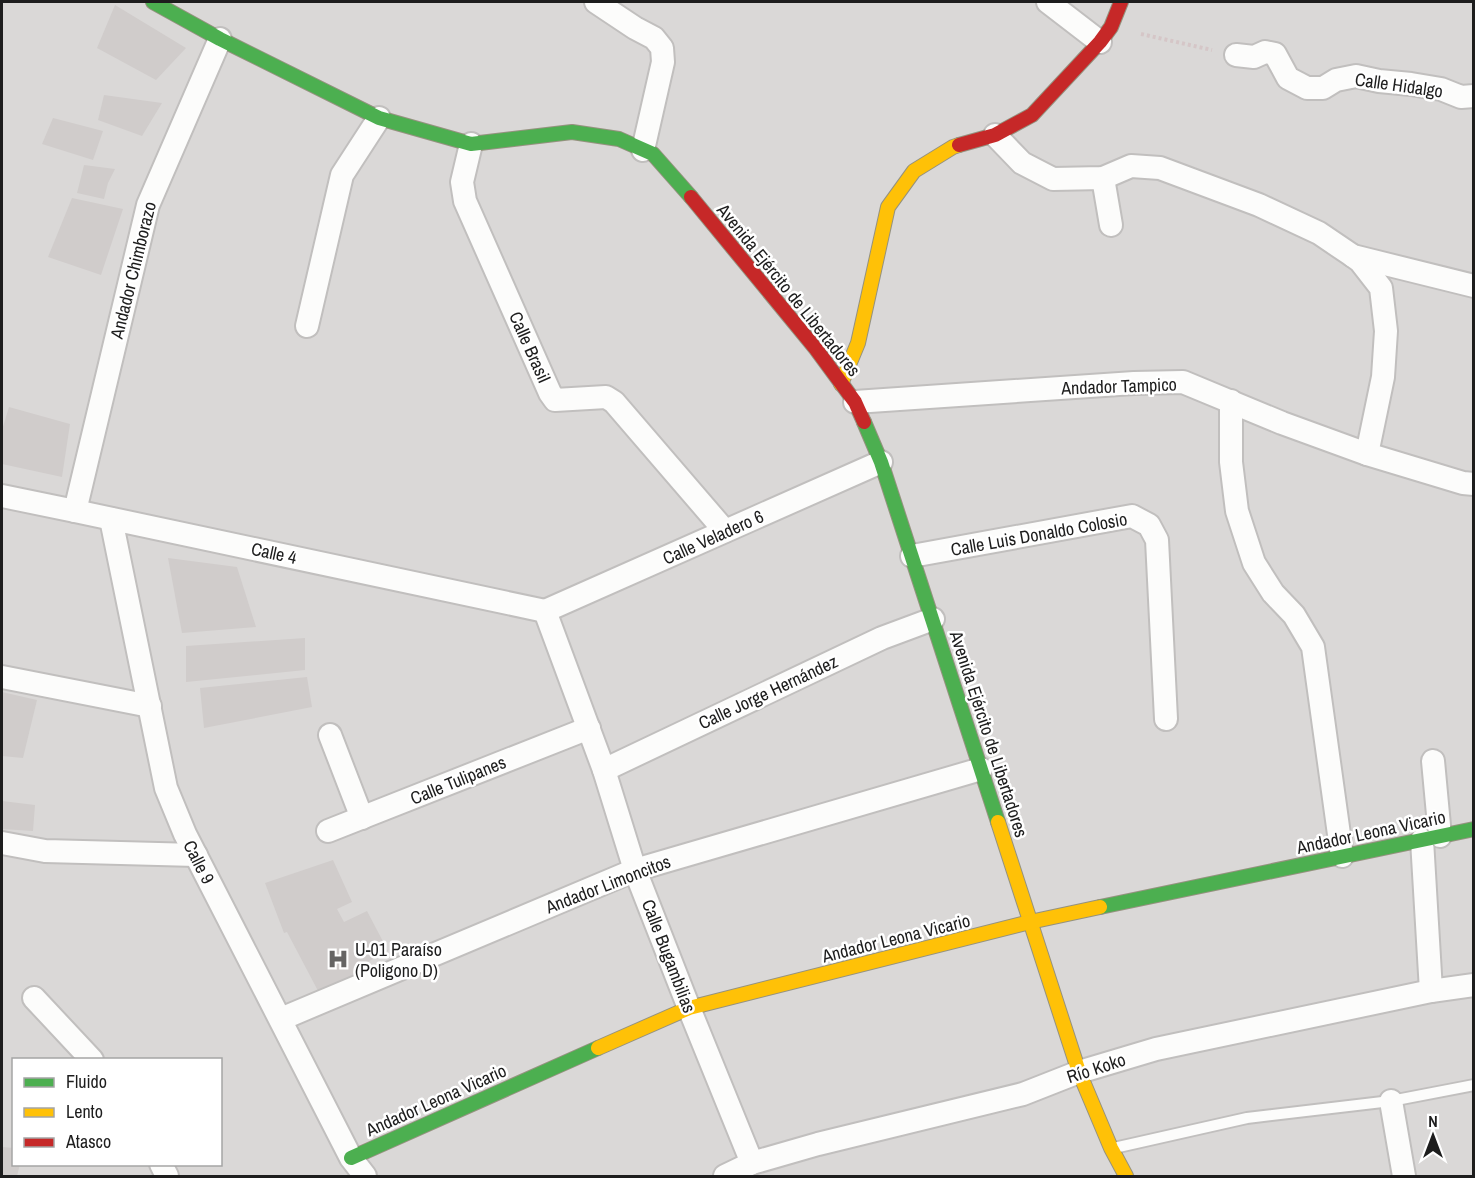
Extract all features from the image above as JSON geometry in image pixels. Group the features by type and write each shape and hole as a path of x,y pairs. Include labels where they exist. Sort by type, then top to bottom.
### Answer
{"main road":[{"name":"Avenida Ejército de Libertadores","path":"153,2 220,39 379,118 471,144 572,132 619,139 653,154 678,181 816,349 848,393 881,462 1079,1072 1111,1148 1126,1176"},
{"path":"848,393 888,207 914,171 953,147 995,135 1032,115 1105,35 1121,2"},
{"name":"Andador Leona Vicario","path":"351,1158 689,1008 1029,922 1473,829"}],"street":[{"path":"596,2 654,38 662,48 663,62 644,150"},
{"path":"1048,2 1105,35"},
{"name":"Andador Chimborazo","path":"75,511 147,205 220,39"},
{"name":"Calle Hidalgo","path":"1236,55 1254,57 1265,52 1275,54 1288,78 1306,88 1323,88 1336,80 1356,76 1441,89 1461,97 1473,96"},
{"path":"307,326 342,175 379,118"},
{"path":"995,135 1022,163 1053,179 1103,178 1131,166 1160,168 1259,205 1319,233 1360,261 1381,288 1386,331 1383,377 1367,454"},
{"name":"Calle Brasil","path":"471,144 462,182 465,201 550,393 555,400 606,397 614,402 724,531"},
{"path":"1103,178 1111,225"},
{"path":"1353,256 1473,286"},
{"name":"Andador Tampico","path":"848,393 1183,382 1282,423 1367,454 1473,484"},
{"path":"1232,401 1232,462 1237,512 1254,563 1273,593 1294,615 1312,646 1342,856"},
{"name":"Calle Veladero 6","path":"545,611 881,462"},
{"name":"Calle 4","path":"2,496 545,611"},
{"name":"Calle Luis Donaldo Colosio","path":"912,556 1132,516 1149,525 1157,540 1166,719"},
{"name":"Calle 9","path":"111,519 166,788 185,834 351,1158 365,1176"},
{"name":"Calle Bugambilias","path":"545,611 604,770 635,870 752,1163"},
{"name":"Calle Jorge Hernández","path":"604,770 882,639 933,618"},
{"path":"2,677 150,706"},
{"name":"Calle Tulipanes","path":"328,831 588,728"},
{"path":"330,735 362,818"},
{"path":"1431,991 1432,761"},
{"name":"Andador Limoncitos","path":"281,1018 635,870 981,769"},
{"path":"2,843 45,851 196,855"},
{"name":"Río Koko","path":"725,1176 752,1163 818,1144 1023,1094 1079,1072 1156,1049 1431,991 1473,985"},
{"path":"34,998 91,1058"},
{"path":"1391,1101 1404,1176"}],"lane":[{"path":"1111,1148 1248,1118 1391,1101 1473,1085"}],"path":[{"path":"1105,35 1236,55"}],"shaded area":[{"path":"2,2 1473,2 1473,1176 2,1176"}],"building":[{"path":"115,5 186,48 156,80 97,48"},
{"path":"104,95 162,103 142,136 98,120"},
{"path":"53,118 103,131 93,160 42,144"},
{"path":"84,165 115,169 104,199 77,193"},
{"path":"72,198 123,209 101,275 48,257"},
{"path":"9,407 70,424 62,477 2,464 2,430"},
{"path":"168,558 237,567 256,627 182,633"},
{"path":"305,638 305,670 186,682 186,646"},
{"path":"307,677 312,707 204,728 200,688"},
{"path":"2,692 37,700 23,758 2,756"},
{"path":"2,801 35,805 33,831 2,829"},
{"name":"U-01 Paraíso (Poligono D)","path":"333,860 352,902 337,909 344,922 367,911 388,951 360,966 369,984 326,1006 287,932 284,933 265,883"},
{"path":"2,1147 12,1148 12,1166 20,1166 17,1176 2,1176"}],"traffic: fast":[{"path":"153,2 220,39 379,118 471,144 572,132 619,139 653,154 691,197"},
{"path":"864,422 881,462 998,822"},
{"path":"1100,907 1474,829"},
{"path":"351,1158 598,1048"}],"traffic: slow":[{"path":"841,384 858,343 888,207 914,171 959,145"},
{"path":"998,822 1079,1072 1111,1148 1126,1176"},
{"path":"598,1048 689,1008 1030,922 1100,907"}],"traffic: jam":[{"path":"959,145 995,135 1032,115 1100,42 1111,27 1121,2"},
{"path":"691,197 816,349 855,402 864,422"}],"place":[{"name":"U-01 Paraíso (Poligono D)","path":"338,959"}]}
